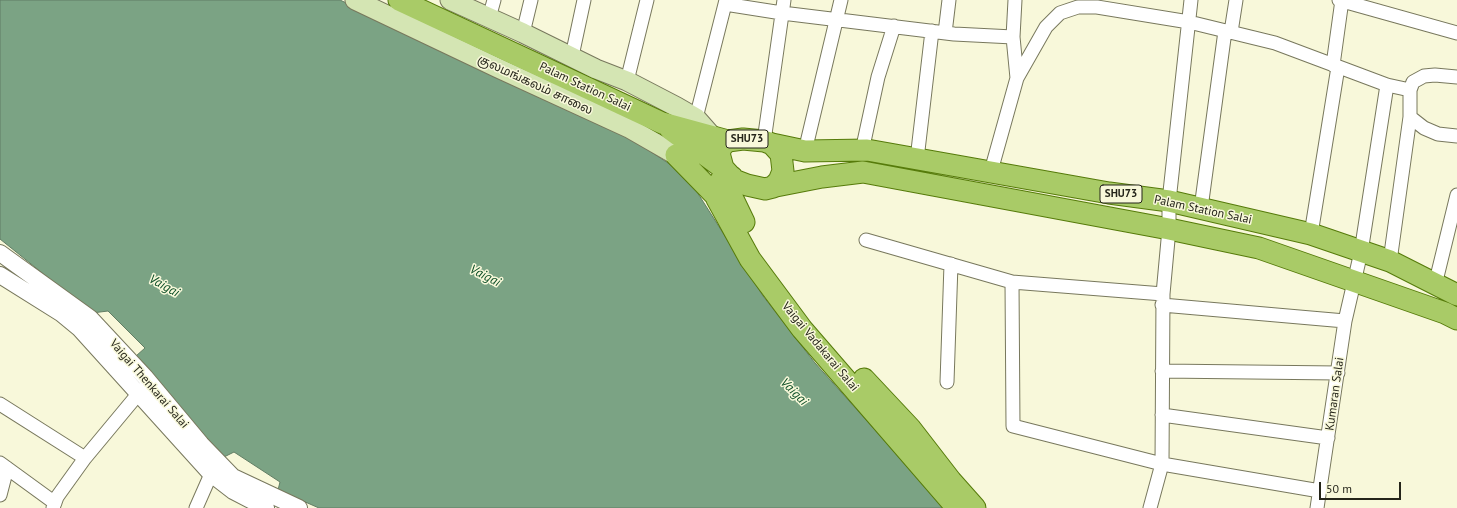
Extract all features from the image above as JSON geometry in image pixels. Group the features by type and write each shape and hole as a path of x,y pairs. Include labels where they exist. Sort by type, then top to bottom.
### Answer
{"main road":[{"name":"குலமங்கலம் சாலை","path":"355,0 629,128 676,155 700,164 724,170"},
{"name":"Palam Station Salai","path":"399,0 662,123 720,138"},
{"path":"450,0 491,9 523,33 627,81 696,118 720,138"},
{"name":"Palam Station Salai","path":"662,123 724,170"},
{"name":"SHU73","path":"770,187 782,176 784,165 781,154 768,143 743,139 720,138 722,146 719,153 724,170 747,185 770,187 822,177 863,172 1169,229 1259,248 1445,313 1457,319"},
{"name":"Palam Station Salai","path":"768,143 805,151 862,150 1169,201 1201,208 1311,234 1390,262 1457,295"},
{"name":"Vaigai Vadakarai Salai","path":"676,155 716,196 750,259 802,329 957,508"},
{"name":"Vaigai Vadakarai Salai","path":"724,170 734,204 761,253 813,325 910,428 951,481 975,508"},
{"path":"716,196 715,190 724,170"},
{"path":"749,231 752,206 770,187"}],"street":[{"path":"523,33 531,0"},
{"path":"572,56 584,0"},
{"path":"627,81 647,0"},
{"path":"805,151 841,0"},
{"path":"945,32 949,0"},
{"path":"1014,0 1013,37 1017,78"},
{"path":"1150,508 1162,464 1163,299 1169,229 1169,201 1190,22 1191,0"},
{"path":"1201,208 1228,31 1236,0"},
{"path":"1311,234 1335,66 1341,0 1457,33"},
{"path":"696,118 725,2 783,6 837,20 932,31 1013,37"},
{"path":"768,143 783,6"},
{"path":"991,171 1017,78 1046,28 1060,13 1078,8 1097,7 1190,22 1228,31 1275,43 1387,85 1410,90"},
{"path":"862,150 878,77 894,26"},
{"path":"917,159 932,31"},
{"path":"1390,262 1410,117 1410,90 1413,82 1424,76 1434,75 1457,78"},
{"name":"Kumaran Salai","path":"1317,508 1345,321 1361,252 1387,85"},
{"path":"1410,117 1424,128 1438,134 1457,136"},
{"path":"1434,285 1457,195"},
{"path":"866,240 1012,282 1345,321"},
{"name":"Vaigai Thenkarai Salai","path":"0,253 90,318 145,377 201,444 233,477 299,508"},
{"path":"947,382 950,264"},
{"name":"Vaigai Thenkarai Salai","path":"0,274 62,314 79,328 211,474 233,492 266,508"},
{"path":"1012,282 1013,426 1162,464 1320,491"},
{"path":"1162,371 1338,373"},
{"path":"4,466 54,505 85,458 139,393"},
{"path":"0,404 85,458"},
{"path":"1162,415 1328,438"},
{"path":"0,495 4,466"},
{"path":"196,508 211,474"}],"water":[{"name":"Vaigai","path":"0,0 340,0 633,140 671,165 697,192 763,296 815,363 945,508 319,508 278,490 280,482 234,452 222,458 136,356 145,348 108,311 92,313 0,239"}]}
